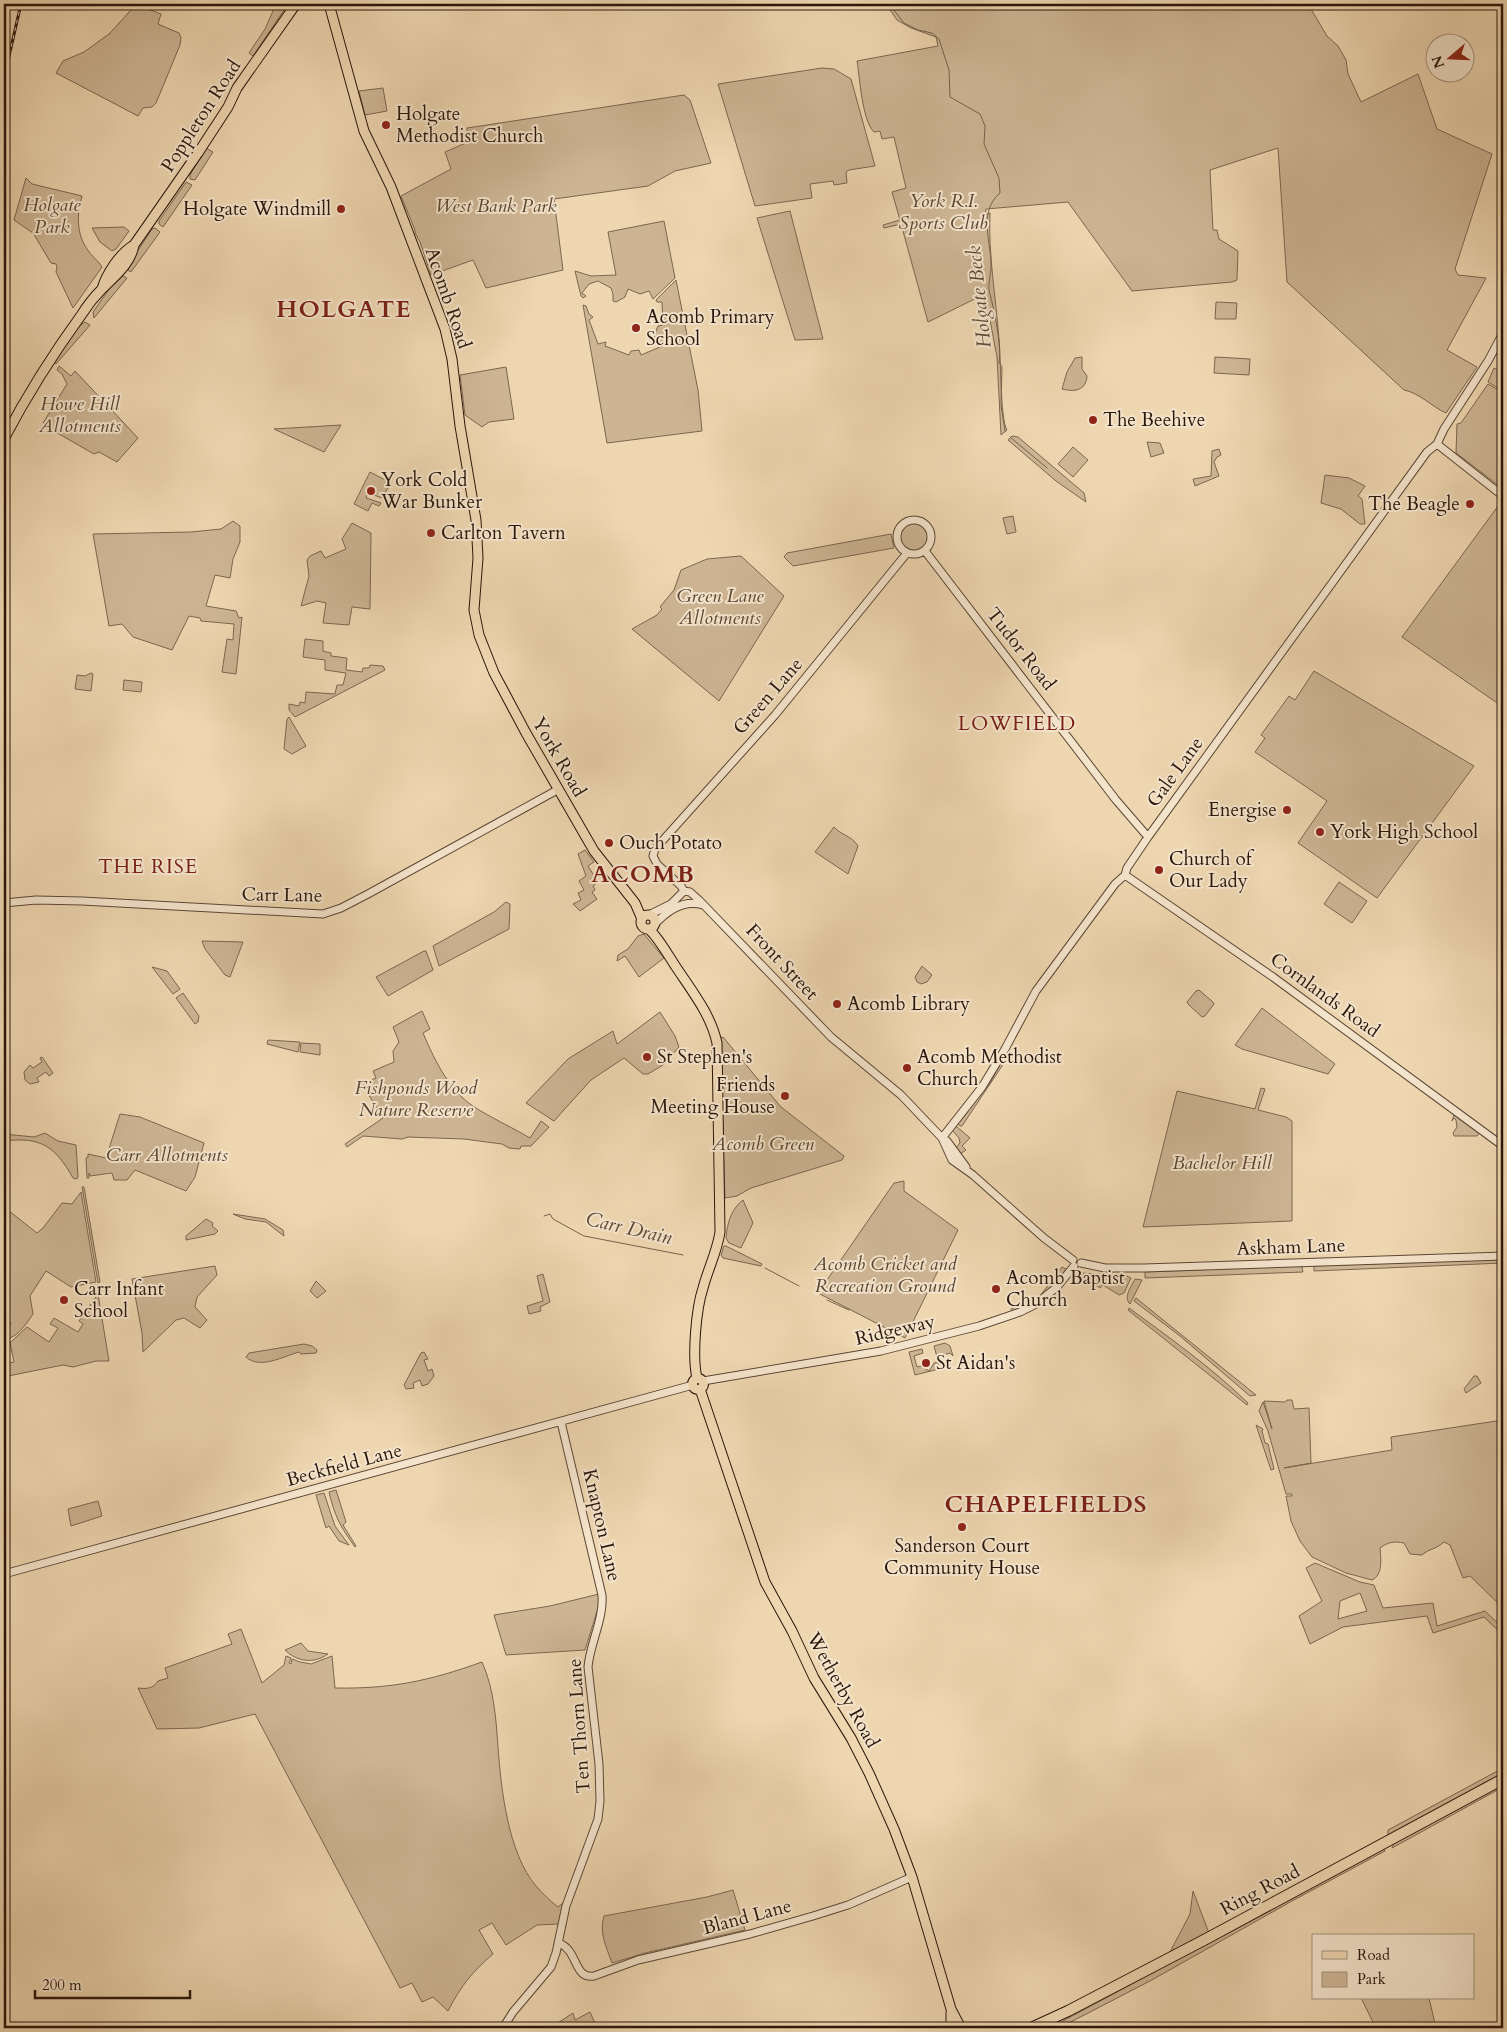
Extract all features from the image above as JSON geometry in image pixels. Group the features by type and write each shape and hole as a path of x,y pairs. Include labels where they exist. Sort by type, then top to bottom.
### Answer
{"highway":[{"name":"Ring Road","path":"1031,2028 1050,2020 1206,1938 1503,1779"},
{"path":"1043,2028 1050,2020"}],"main road":[{"name":"Poppleton Road","path":"4,438 42,370 102,289 106,279 122,255 134,245 198,153 228,107 237,88 296,4"},
{"name":"Acomb Road","path":"329,4 364,131 391,187 445,329 476,520 478,545 475,616"},
{"name":"York Road","path":"475,616 479,635 494,672 526,733 600,860 647,917 642,926 653,926"},
{"name":"Wetherby Road","path":"653,926 658,940 701,1004 716,1037 718,1058 720,1222 717,1248 700,1300 696,1355 698,1383 765,1582 792,1630 814,1678 851,1738 894,1829 912,1877 951,2009 962,2028"},
{"name":"Wetherby Road","path":"951,2009 951,2028"}],"street":[{"name":"Gale Lane","path":"942,1135 982,1087 1005,1050 1036,991 1115,884 1124,875 1148,837 1427,452 1437,444 1444,429 1488,361 1503,333"},
{"path":"1437,444 1503,496"},
{"path":"914,519 925,523 931,532 931,542 925,551 916,554 907,553 898,545 897,531 903,523 914,519"},
{"name":"Tudor Road","path":"925,551 1116,800 1148,837"},
{"name":"Green Lane","path":"682,894 654,860 653,854 655,849 775,715 907,553"},
{"name":"Carr Lane","path":"4,903 36,900 82,901 280,913 328,913 368,894 559,789"},
{"name":"Cornlands Road","path":"1124,875 1280,982 1503,1146"},
{"path":"647,917 671,904 688,890 692,893 693,899 671,910 653,926"},
{"name":"Front Street","path":"692,893 831,1037 901,1095 942,1135"},
{"path":"682,894 681,901 704,905"},
{"name":"Askham Lane","path":"942,1135 973,1176 1044,1238 1076,1263 1105,1268 1144,1268 1503,1256"},
{"name":"Ridgeway","path":"698,1383 872,1353 979,1326 1020,1312 1036,1304 1057,1287 1076,1263"},
{"name":"Beckfield Lane","path":"4,1574 698,1383"},
{"name":"Knapton Lane","path":"561,1422 602,1595 601,1611 594,1636"},
{"name":"Ten Thorn Lane","path":"503,2028 513,2012 548,1973 554,1961 568,1899 593,1835 600,1810 599,1764 588,1674 590,1651 594,1636"},
{"name":"Bland Lane","path":"559,1943 569,1950 579,1970 586,1976 594,1976 638,1960 716,1942 848,1905 912,1877"}],"green space":[{"path":"134,4 161,14 158,24 179,33 181,38 180,45 156,103 152,107 143,108 138,116 56,73 63,61 84,52 109,34 131,10"},
{"path":"276,4 288,4 253,56 249,53 265,29"},
{"path":"886,4 1308,4 1327,36 1338,46 1346,60 1348,74 1361,102 1418,74 1437,129 1492,154 1455,269 1458,275 1486,278 1447,350 1477,367 1446,413 1415,394 1404,390 1287,282 1278,148 1210,170 1213,230 1217,230 1219,239 1238,251 1237,280 1232,282 1132,291 1068,202 986,209 985,215 990,213 990,244 1000,347 1003,414 1007,430 1001,435 997,357 985,294 928,322 901,224 884,228 883,225 900,220 892,192 906,188 894,137 882,139 880,131 874,132 870,126 862,99 857,61 938,46 936,37 911,28 897,20"},
{"name":"York R.I. Sports Club","path":"822,68 834,69 851,79 875,166 849,170 846,172 847,183 834,185 833,181 810,184 812,198 755,206 718,84"},
{"path":"383,88 387,111 365,115 359,91"},
{"name":"West Bank Park","path":"684,95 690,100 711,163 675,171 648,186 554,199 563,270 486,288 473,260 431,275 401,196 451,169 445,152 468,142 467,128"},
{"path":"206,148 213,152 195,180 190,179 190,175"},
{"name":"Holgate Park","path":"26,178 32,184 82,196 78,216 79,230 83,243 102,267 73,308 56,272 56,264 51,263 33,233 14,220"},
{"path":"186,182 192,185 163,227 159,224 159,221"},
{"path":"790,211 823,339 795,340 757,218"},
{"path":"664,221 675,278 653,299 649,291 640,294 628,289 625,297 616,302 613,301 611,288 598,281 589,284 582,293 586,296 583,298 581,296 575,271 591,276 616,275 608,232"},
{"path":"124,227 129,231 116,249 112,251 100,242 92,228"},
{"path":"155,228 160,232 131,272 129,271 127,267 152,229"},
{"path":"123,276 127,278 94,318 93,312 117,278"},
{"path":"676,280 698,390 702,431 607,443 583,305 586,306 589,314 593,317 589,320 598,344 606,342 605,346 629,355 631,351 639,350 641,355 660,347 654,336 658,326 663,325 662,302 657,302 656,300"},
{"path":"1216,302 1237,303 1236,319 1215,319"},
{"path":"85,322 90,325 56,364 54,362 68,340 76,329"},
{"path":"1082,357 1082,369 1087,376 1084,385 1075,390 1062,389 1067,372 1075,358"},
{"path":"1215,357 1250,359 1249,375 1214,373"},
{"name":"Howe Hill Allotments","path":"59,366 71,376 75,371 138,438 117,462 99,452 94,454 45,426 43,423 67,384 62,374 57,370"},
{"path":"506,367 514,419 489,422 482,427 465,415 460,375"},
{"path":"1494,368 1503,373 1501,390 1488,382"},
{"path":"1488,384 1503,393 1501,400 1503,401 1503,489 1456,453 1457,424 1461,423"},
{"path":"341,425 324,452 274,429"},
{"path":"1012,436 1018,437 1084,493 1086,502 1056,481 1008,440"},
{"path":"1147,442 1160,443 1164,453 1151,457"},
{"path":"1073,447 1088,460 1073,477 1058,464"},
{"path":"1219,449 1221,455 1214,462 1219,476 1195,486 1193,479 1211,476 1212,451"},
{"path":"370,472 391,483 382,498 368,493 366,498 381,503 379,506 372,503 368,511 354,504"},
{"path":"1325,475 1349,478 1365,486 1358,496 1362,499 1365,524 1360,524 1341,509 1321,503"},
{"path":"1501,502 1503,504 1503,707 1402,637"},
{"path":"1013,516 1016,532 1007,534 1003,518"},
{"path":"233,521 240,526 240,542 233,559 230,578 215,575 206,606 236,611 239,618 242,617 236,674 222,672 227,639 233,640 234,624 201,621 200,618 189,616 172,650 133,637 122,624 109,626 93,534 191,532 221,529"},
{"path":"352,523 371,533 370,609 352,607 349,625 323,623 326,603 317,601 301,606 309,576 307,560 310,556 321,551 325,558 346,549 342,539"},
{"path":"914,523 924,527 928,537 924,547 914,551 904,547 900,537 904,527"},
{"path":"891,534 894,548 793,566 784,557 787,553"},
{"name":"Green Lane Allotments","path":"741,556 784,596 719,701 632,629 657,615 662,609 660,607 674,590 681,570 707,559"},
{"path":"305,639 323,641 323,651 331,653 331,656 347,658 346,670 362,672 363,668 369,668 370,665 383,666 385,670 295,717 289,710 289,704 299,706 300,702 305,703 306,692 335,694 337,685 343,685 346,673 325,670 325,660 303,657"},
{"path":"1314,671 1474,766 1377,898 1298,843 1327,801 1255,752 1265,738 1261,735 1289,696 1295,700"},
{"path":"93,674 91,691 75,689 77,675 85,676"},
{"path":"124,680 142,682 141,692 123,690"},
{"path":"289,717 306,746 292,754 284,749 287,719"},
{"path":"834,827 853,840 858,846 848,874 815,852"},
{"path":"585,850 594,862 588,866 598,882 593,886 595,890 592,892 597,899 580,911 573,904 581,900 578,893 584,890 579,881 586,876 578,854"},
{"path":"1339,882 1367,901 1352,923 1324,904"},
{"path":"506,902 510,904 509,929 439,966 433,946 494,912"},
{"path":"644,934 664,958 639,977 625,956 617,961 618,955 628,949 638,936"},
{"path":"202,941 243,942 230,977 225,975 205,949"},
{"path":"426,951 433,970 388,996 376,977"},
{"path":"922,966 932,975 927,982 921,984 917,982 915,977"},
{"path":"152,967 167,971 180,989 173,994"},
{"path":"1199,990 1214,1004 1205,1016 1202,1017 1187,1002"},
{"path":"183,993 199,1016 198,1022 195,1024 176,998"},
{"path":"1262,1008 1335,1064 1328,1074 1242,1049 1235,1045"},
{"name":"Fishponds Wood Nature Reserve","path":"422,1011 430,1029 423,1033 439,1066 460,1095 479,1110 530,1138 541,1121 549,1127 531,1146 521,1146 520,1149 509,1148 502,1144 464,1139 408,1137 402,1139 363,1136 347,1147 345,1144 383,1118 363,1086 366,1082 376,1078 373,1071 394,1062 393,1051 399,1042 393,1027"},
{"path":"660,1012 675,1036 679,1047 663,1065 648,1074 643,1074 624,1058 591,1080 554,1121 526,1103 568,1059 613,1031 617,1044"},
{"name":"Acomb Green","path":"723,1037 781,1107 844,1156 842,1160 751,1188 737,1196 725,1198 720,1038"},
{"path":"268,1040 300,1042 298,1052 267,1044"},
{"path":"301,1043 320,1044 320,1055 300,1052"},
{"path":"42,1057 53,1073 49,1076 46,1072 37,1078 39,1082 30,1084 25,1080 24,1072 30,1065 33,1068 42,1062 40,1058"},
{"path":"1003,1059 1002,1066 962,1126 960,1126 958,1124 990,1083"},
{"name":"Bachelor Hill","path":"1261,1088 1265,1089 1258,1110 1286,1117 1292,1121 1292,1221 1143,1227 1177,1091 1255,1109"},
{"name":"Carr Allotments","path":"120,1114 140,1117 204,1143 195,1177 186,1191 135,1170 127,1180 114,1180 112,1173 90,1176 89,1173 89,1178 87,1178 86,1158 88,1154 106,1158"},
{"path":"1454,1115 1479,1133 1477,1136 1454,1136 1453,1133 1457,1127 1456,1120 1454,1118 1452,1121"},
{"path":"956,1126 970,1138 962,1146 966,1150 960,1154 956,1148 960,1143 959,1138 952,1130"},
{"path":"45,1133 58,1141 76,1145 77,1179 73,1178 60,1159 46,1146 28,1140 4,1141 4,1134 34,1137"},
{"name":"Acomb Cricket and Recreation Ground","path":"904,1181 904,1191 958,1230 905,1338 818,1293 894,1183"},
{"path":"82,1187 84,1187 100,1282 98,1283"},
{"path":"81,1192 96,1282 71,1287 46,1271 30,1296 33,1314 17,1334 4,1339 4,1333 11,1323 9,1322 4,1330 4,1293 9,1283 4,1280 4,1207 37,1233 62,1203 72,1204"},
{"path":"743,1200 753,1223 741,1248 729,1243 726,1238 730,1217"},
{"path":"233,1214 265,1219 283,1230 284,1236 266,1222 245,1219"},
{"path":"206,1219 213,1223 212,1226 218,1231 215,1234 186,1240 186,1236"},
{"path":"724,1246 762,1264 761,1266 723,1258 721,1255"},
{"path":"1503,1259 1503,1263 1314,1271 1314,1266"},
{"path":"215,1266 217,1275 197,1297 195,1307 207,1320 200,1328 184,1318 176,1320 143,1352 142,1333 132,1279"},
{"path":"1062,1267 1066,1269 1055,1286 1039,1300 1037,1299 1013,1312 1011,1309 1040,1296"},
{"path":"1302,1267 1303,1272 1145,1278 1145,1272"},
{"path":"1081,1273 1127,1276 1131,1278 1124,1293 1119,1295 1103,1285 1100,1288"},
{"path":"543,1274 550,1302 540,1307 541,1311 529,1314 527,1306 543,1301 537,1276"},
{"path":"1135,1279 1142,1280 1130,1304 1127,1295"},
{"path":"316,1281 326,1291 317,1298 310,1291"},
{"path":"98,1294 109,1361 96,1361 73,1367 63,1365 8,1376 4,1375 4,1361 14,1362 10,1343 27,1327 49,1342 58,1328 50,1324 54,1318 78,1332 83,1324 79,1321"},
{"path":"1136,1298 1256,1395 1250,1396 1180,1336 1134,1301"},
{"path":"1129,1308 1205,1365 1248,1403 1247,1405 1128,1310"},
{"path":"945,1343 950,1346 953,1356 950,1353 937,1357 934,1346"},
{"path":"304,1344 312,1346 317,1350 316,1353 301,1354 299,1352 265,1362 252,1361 246,1357 249,1353"},
{"path":"922,1349 923,1353 914,1356 917,1367 921,1366 929,1371 934,1363 938,1362 939,1369 915,1375 909,1352"},
{"path":"424,1352 428,1359 424,1360 428,1371 432,1369 434,1376 428,1384 422,1386 420,1380 413,1383 414,1388 406,1389 404,1385 421,1353"},
{"path":"1474,1376 1477,1376 1481,1383 1466,1393 1464,1389"},
{"path":"1292,1400 1294,1409 1309,1408 1311,1463 1284,1468 1392,1450 1391,1437 1503,1420 1503,1608 1470,1576 1463,1578 1450,1545 1444,1542 1422,1555 1410,1554 1404,1543 1394,1542 1386,1544 1380,1548 1380,1571 1376,1578 1372,1580 1346,1573 1312,1557 1300,1541 1291,1521 1286,1496 1292,1496 1292,1494 1286,1494 1268,1431 1259,1411 1263,1402 1272,1429 1264,1401 1285,1402"},
{"path":"1256,1425 1263,1429 1265,1443 1268,1444 1274,1469 1271,1470"},
{"path":"336,1490 346,1522 343,1525 355,1547 333,1508 329,1492"},
{"path":"324,1493 335,1526 349,1545 339,1541 329,1526 326,1528 316,1495"},
{"path":"98,1501 102,1516 71,1526 68,1509"},
{"path":"1315,1563 1360,1582 1374,1585 1383,1608 1433,1603 1437,1626 1485,1611 1503,1628 1503,1635 1484,1617 1433,1633 1427,1616 1343,1627 1310,1644 1299,1616 1322,1601 1306,1568","holes":["1360,1593 1367,1611 1338,1619 1340,1601"]},
{"path":"599,1594 599,1605 585,1650 506,1655 494,1615 550,1606"},
{"path":"241,1629 262,1683 284,1665 286,1656 291,1658 289,1663 291,1664 292,1659 311,1664 332,1656 335,1688 374,1687 427,1679 482,1662 494,1704 501,1782 512,1839 526,1872 536,1886 558,1907 563,1903 558,1924 537,1925 506,1945 492,1923 479,1930 493,1954 467,1980 448,2011 433,1997 422,2002 412,1983 400,1988 255,1714 199,1728 157,1729 138,1688 149,1688 158,1681 168,1678 165,1668 232,1644 228,1634"},
{"path":"301,1643 308,1651 328,1654 317,1659 306,1660 295,1657 285,1650"},
{"path":"1503,1768 1503,1774 1388,1835 1388,1830"},
{"path":"1503,1783 1503,1787 1392,1848 1394,1843"},
{"path":"1384,1848 1385,1851 1150,1981 1059,2028 1050,2028"},
{"path":"733,1890 745,1930 645,1953 612,1963 603,1934 604,1916 707,1897"},
{"path":"1193,1891 1209,1933 1169,1954 1190,1914"},
{"path":"1362,2000 1429,2000 1436,2028 1376,2028"},
{"path":"590,2012 597,2028 550,2028 573,2013 575,2020"}],"waterway":[{"name":"Holgate Beck","path":"889,4 904,23 918,30 932,33 939,39 949,70 950,97 980,114 985,126 984,144 999,178 1000,193 993,201 989,210 987,228 991,258 989,291 999,338 999,362 1002,367 1001,405 1005,431"},
{"name":"Holgate Beck","path":"1010,437 1047,468"},
{"name":"Carr Drain","path":"544,1216 550,1214 553,1219 584,1236 683,1255"},
{"name":"Carr Drain","path":"765,1268 799,1286"},
{"name":"Carr Drain","path":"827,1300 849,1310"}],"railway":[{"path":"4,78 21,4"}],"place":[{"name":"Holgate Methodist Church","path":"386,125"},
{"name":"Holgate Windmill","path":"341,209"},
{"name":"Acomb Primary School","path":"636,328"},
{"name":"The Beehive","path":"1093,420"},
{"name":"York Cold War Bunker","path":"371,491"},
{"name":"The Beagle","path":"1470,504"},
{"name":"Carlton Tavern","path":"431,533"},
{"name":"Energise","path":"1287,810"},
{"name":"York High School","path":"1320,832"},
{"name":"Ouch Potato","path":"609,843"},
{"name":"Church of Our Lady","path":"1159,870"},
{"name":"Acomb Library","path":"837,1004"},
{"name":"St Stephen's","path":"647,1057"},
{"name":"Acomb Methodist Church","path":"907,1068"},
{"name":"Friends Meeting House","path":"785,1096"},
{"name":"Acomb Baptist Church","path":"996,1289"},
{"name":"Carr Infant School","path":"64,1300"},
{"name":"St Aidan's","path":"926,1363"},
{"name":"Sanderson Court Community House","path":"962,1527"}],"district":[{"name":"HOLGATE","path":"344,309"},
{"name":"LOWFIELD","path":"1017,723"},
{"name":"THE RISE","path":"148,866"},
{"name":"ACOMB","path":"643,874"},
{"name":"CHAPELFIELDS","path":"1046,1504"}]}
